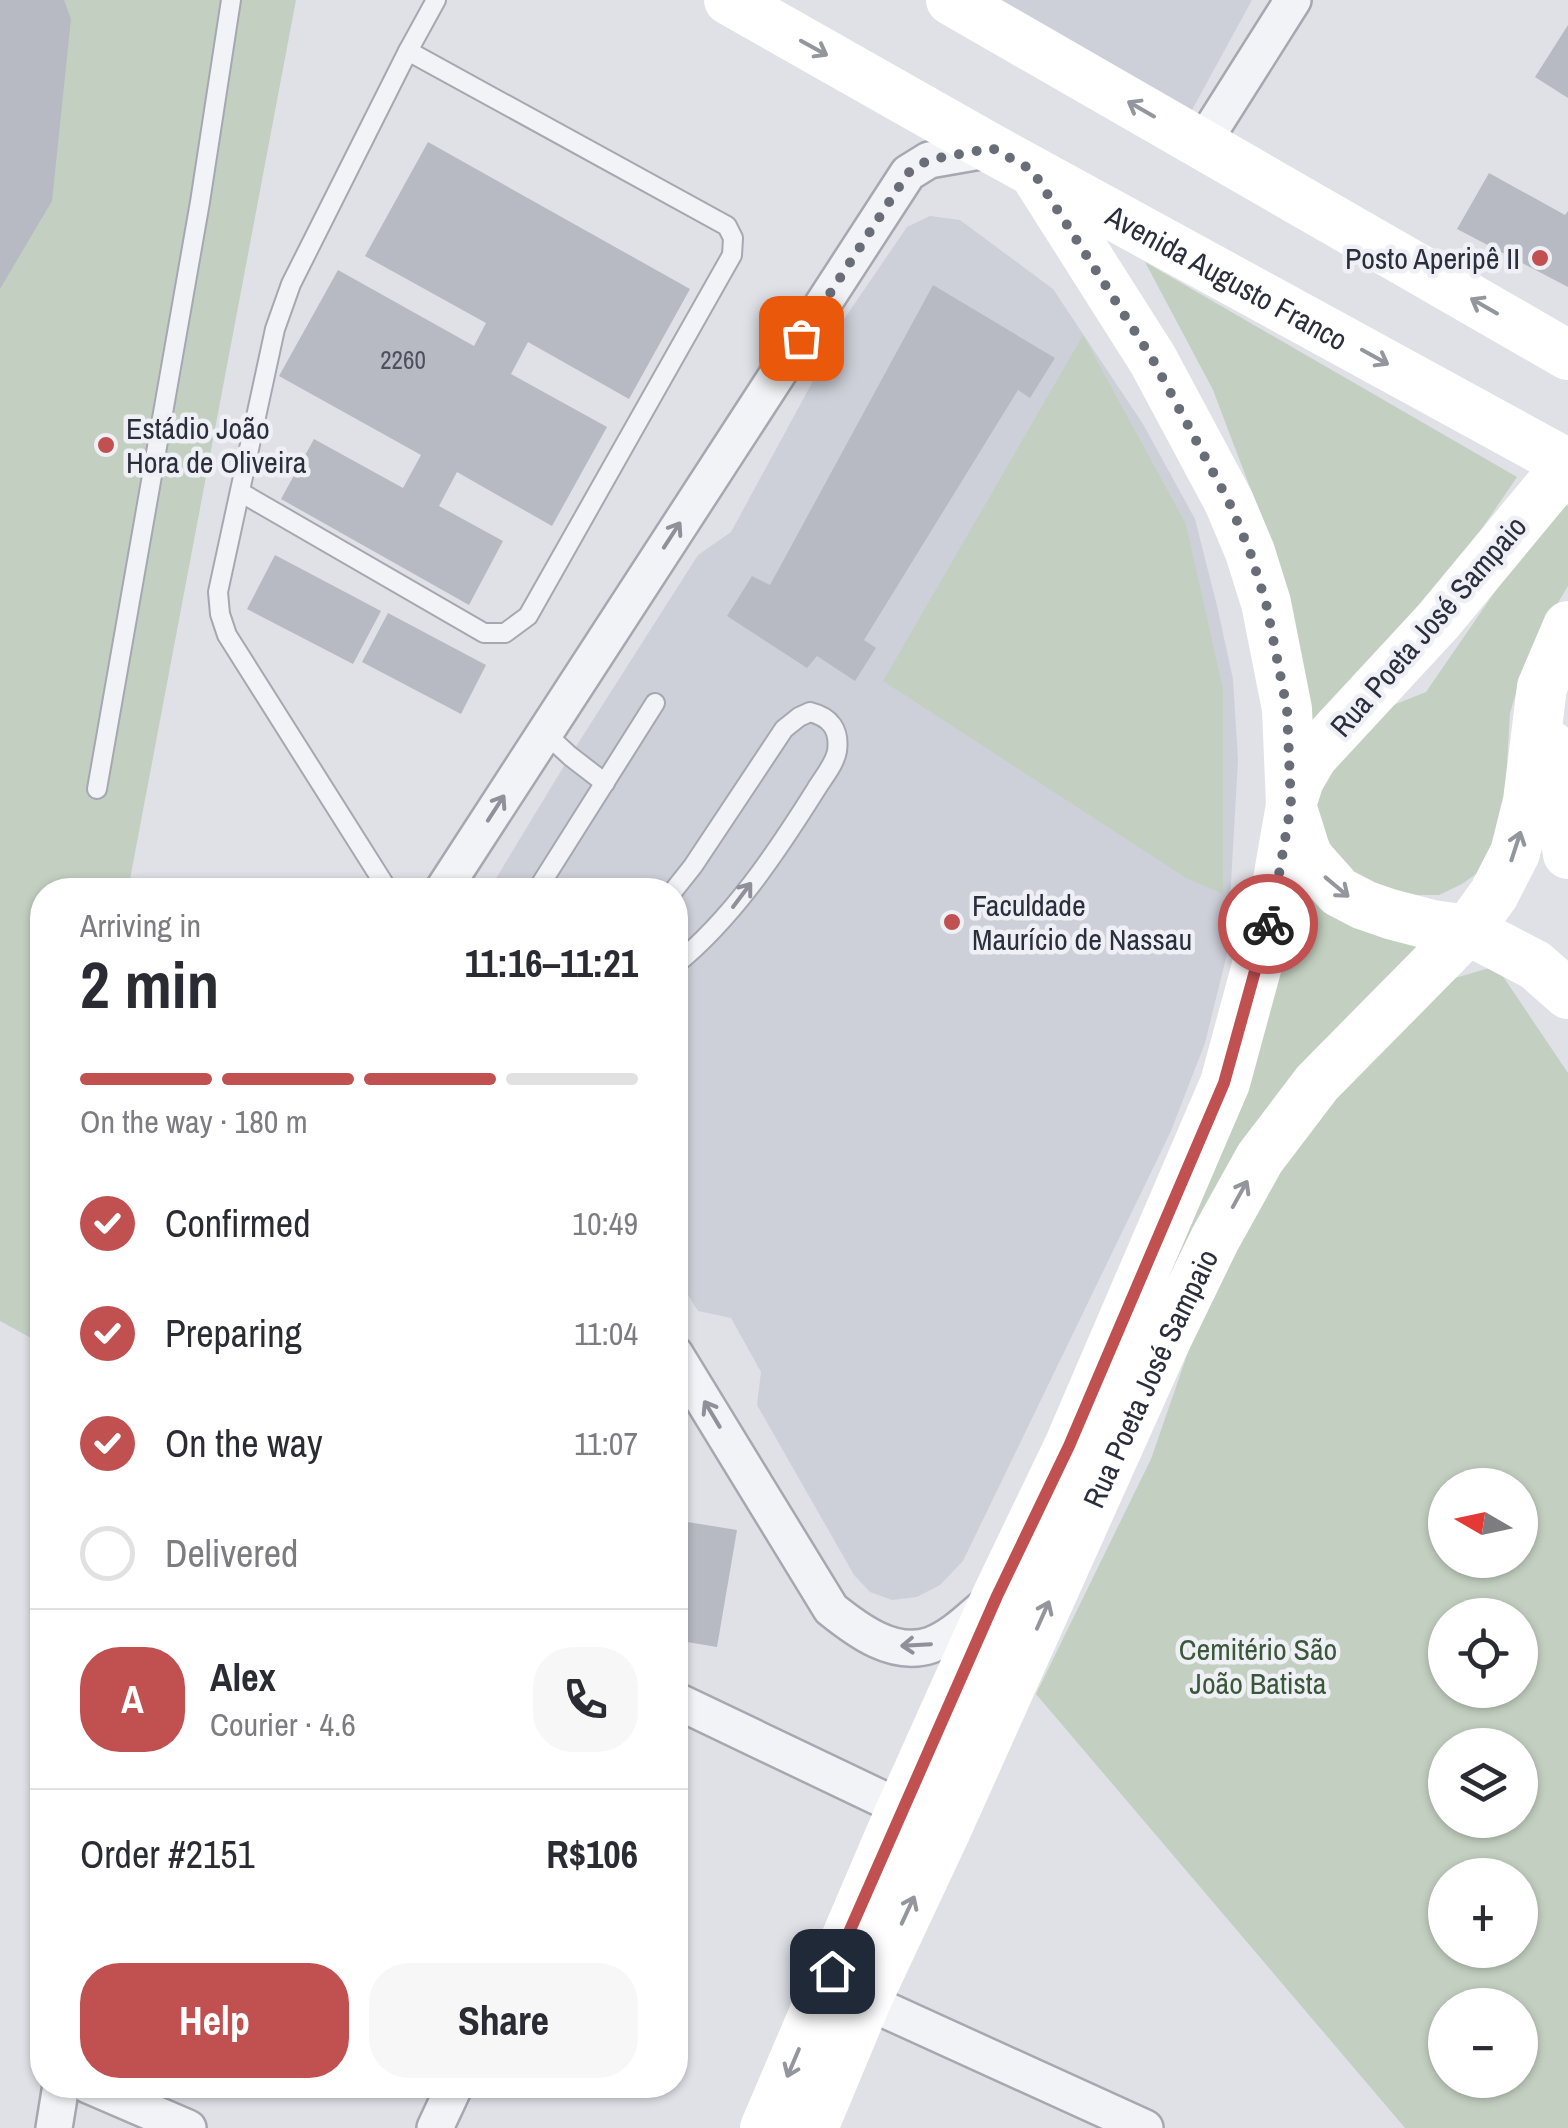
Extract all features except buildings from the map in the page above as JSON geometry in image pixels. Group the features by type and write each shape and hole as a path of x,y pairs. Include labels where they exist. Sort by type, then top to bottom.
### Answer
{"main road":[{"name":"Avenida Augusto Franco","path":"730,0 1568,464"},
{"path":"951,0 1568,355"},
{"path":"1012,159 1153,360 1229,502 1266,603 1287,709 1291,805 1307,856 1339,892 1390,914 1468,930 1535,964 1568,994"},
{"name":"Rua Poeta José Sampaio","path":"765,2128 997,1596 1069,1446 1224,1083 1274,903 1298,780 1314,756 1438,621 1568,464"},
{"name":"Rua Poeta José Sampaio","path":"813,2128 866,2000 1215,1239 1260,1158 1317,1083 1468,930 1494,894 1515,854 1528,802 1542,687 1568,626"},
{"path":"1542,687 1568,854"}],"street":[{"path":"1202,144 1293,0"},
{"path":"451,878 908,173 928,160 1012,159"},
{"path":"688,1375 831,1608 854,1628 876,1641 929,1646 956,1632 997,1596"},
{"path":"688,1706 947,1828"},
{"path":"866,2000 1145,2128"},
{"path":"54,2128 59,2098"},
{"path":"118,2098 188,2128"},
{"path":"435,2128 449,2098"}],"lane":[{"path":"96,789 200,202 231,0"},
{"path":"380,878 227,636 218,592 274,329 291,284 436,0"},
{"path":"240,492 484,633 505,633 528,616 732,255 727,226 408,50"},
{"path":"546,878 656,703"},
{"path":"684,878 784,729 810,712 822,715 835,728 836,756 789,832 726,915 688,955"},
{"path":"544,732 605,783"}],"shaded area":[{"path":"1002,0 1252,0 1192,110"},
{"name":"Faculdade Maurício de Nassau","path":"930,216 960,220 1053,289 1143,424 1195,519 1233,679 1238,760 1227,954 1205,1043 1171,1131 963,1561 940,1585 917,1597 892,1600 870,1592 854,1575 757,1405 761,1372 731,1318 698,1311 688,1295 688,878 496,878 698,555 731,532 813,381 814,363 907,227"}],"green space":[{"name":"Estádio João Hora de Oliveira","path":"0,0 296,0 130,878 30,878 30,1337 0,1321"},
{"path":"1145,262 1517,477 1428,608 1307,732 1281,569 1213,390"},
{"path":"1083,335 1186,524 1223,689 1223,894 1186,878 883,681"},
{"path":"1558,500 1568,506 1568,586 1523,670 1510,713 1504,817 1483,869 1439,895 1399,895 1362,883 1340,861 1317,811 1323,771 1391,706 1426,692"},
{"path":"1302,888 1353,920 1431,938 1237,1148 957,1731 1239,1113"},
{"name":"Cemitério São João Batista","path":"1496,966 1568,1073 1568,2128 1405,2128 1036,1694 1151,1459 1203,1309 1274,1177 1347,1082 1455,978"}],"way so far":[{"path":"801,338 908,173 928,160 992,148 1032,170 1153,360 1229,502 1258,577 1287,709 1291,805 1268,924"}],"place":[{"name":"Posto Aperipê II","path":"1540,258"},
{"name":"Estádio João Hora de Oliveira","path":"106,445"},
{"name":"Faculdade Maurício de Nassau","path":"952,922"}],"route":[{"path":"832,1971 997,1596 1069,1446 1224,1083 1268,924"}]}
